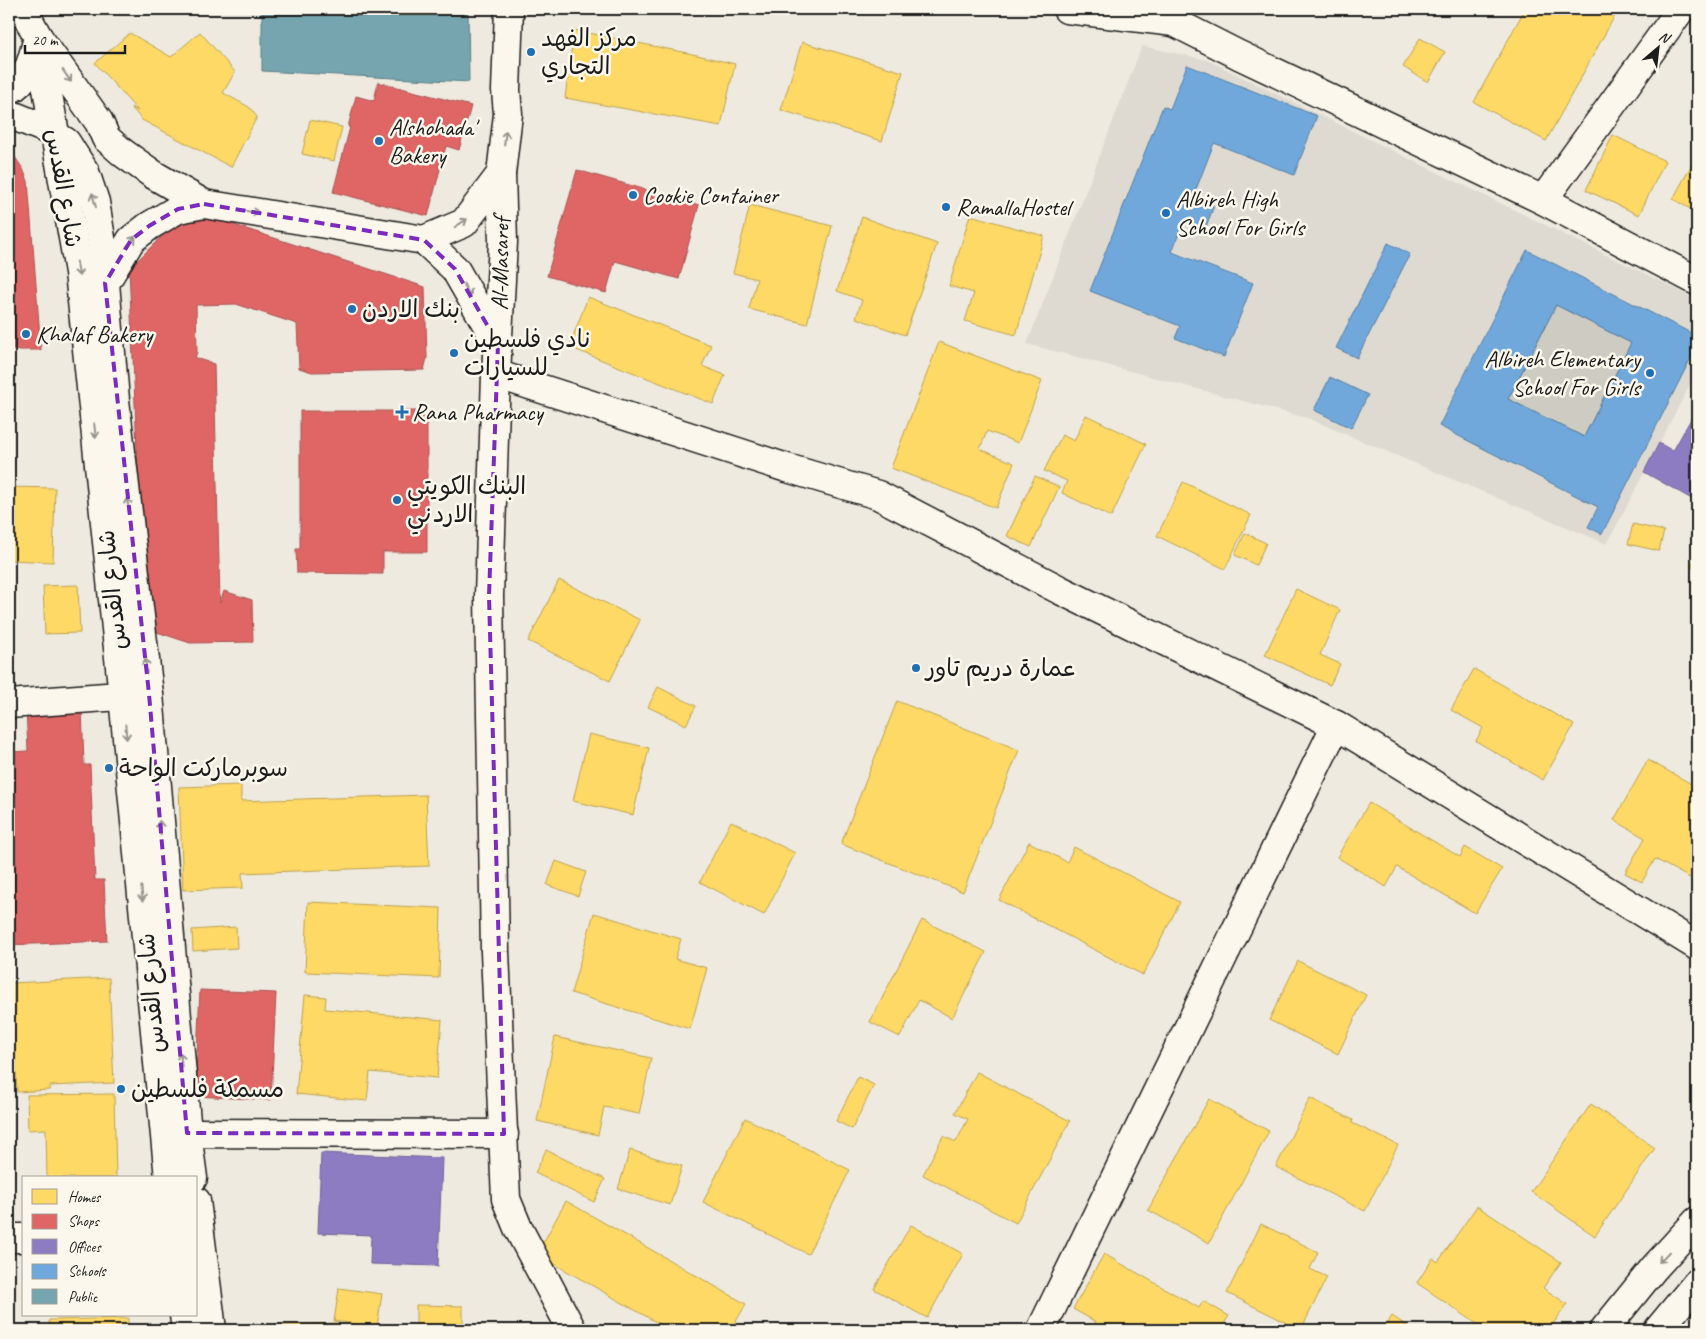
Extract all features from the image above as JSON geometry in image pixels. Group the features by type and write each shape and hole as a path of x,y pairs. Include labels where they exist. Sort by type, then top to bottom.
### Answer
{"street":[{"name":"شارع القدس","path":"23,9 38,37 79,272 136,695 169,1176"},
{"name":"Al-Masaref","path":"498,344 503,242 501,174 508,114 506,90 509,9"},
{"path":"1068,9 1177,16 1239,55 1543,200 1697,280"},
{"path":"1543,200 1681,9"},
{"path":"9,90 28,71 38,37"},
{"path":"38,37 98,122 106,138 146,169 204,204"},
{"path":"9,114 44,128 66,142 86,172 96,202 104,256 104,283 115,400 136,695 193,1176"},
{"name":"Al-Masaref","path":"498,344 455,269 424,240 464,223 501,174"},
{"path":"104,283 131,240 149,226 178,209 204,204 424,240"},
{"path":"498,344 489,596 496,952 506,1199 518,1228 572,1330"},
{"path":"496,374 787,468 878,495 1060,590 1336,725 1697,946"},
{"path":"9,704 136,695"},
{"path":"1041,1330 1336,725"},
{"path":"166,1150 187,1133 504,1134"},
{"path":"1604,1330 1654,1268 1697,1221"},
{"path":"198,1229 212,1330"},
{"path":"9,1238 22,1238"},
{"path":"1658,1330 1697,1283"},
{"path":"184,1316 186,1330"}],"highlighted area":[{"path":"204,204 424,240 455,269 498,344 489,596 504,1134 187,1133 149,694 105,283 131,240 149,226 178,209"}],"shaded area":[{"path":"1142,46 1207,60 1697,299 1697,371 1607,544 1307,418 1027,344"},
{"path":"1556,305 1631,343 1584,437 1508,399"}],"building: Homes":[{"path":"1525,9 1618,10 1546,141 1474,102"},
{"path":"574,30 735,64 721,126 565,98"},
{"path":"200,32 235,72 223,93 249,107 257,117 231,167 142,120 131,107 138,111 95,63 130,33 171,57"},
{"path":"1420,38 1445,52 1428,82 1403,67"},
{"path":"802,42 903,72 882,141 781,110"},
{"path":"310,120 342,127 334,161 302,154"},
{"path":"1613,135 1665,161 1639,215 1586,190"},
{"path":"1697,155 1697,213 1673,199"},
{"path":"750,205 832,226 807,324 749,309 757,279 733,273"},
{"path":"970,215 1044,236 1016,335 965,321 974,293 949,286"},
{"path":"862,217 937,244 905,335 856,318 862,300 837,291"},
{"path":"588,297 711,345 702,366 725,375 713,404 569,347"},
{"path":"939,342 1042,381 1018,443 987,431 980,449 1014,463 996,508 891,468"},
{"path":"1086,415 1146,444 1111,517 1062,493 1067,481 1044,471 1062,435 1074,441"},
{"path":"1035,476 1059,487 1031,547 1007,536"},
{"path":"1183,482 1251,515 1225,569 1157,536"},
{"path":"9,487 55,488 53,562 9,560"},
{"path":"1633,524 1664,531 1659,551 1628,544"},
{"path":"1245,533 1266,543 1256,565 1235,555"},
{"path":"1697,554 1697,569 1691,566"},
{"path":"559,580 640,620 610,681 528,641"},
{"path":"78,585 80,633 45,634 43,586"},
{"path":"1296,589 1340,610 1320,655 1340,664 1330,685 1265,655"},
{"path":"1474,669 1574,725 1543,780 1476,741 1483,728 1451,710"},
{"path":"658,687 696,706 686,725 648,707"},
{"path":"897,701 1019,750 963,892 841,844"},
{"path":"589,734 649,748 633,815 573,801"},
{"path":"1648,760 1697,787 1697,882 1655,859 1642,882 1625,873 1645,838 1614,820"},
{"path":"241,785 241,801 426,795 429,866 242,873 243,888 183,890 179,787"},
{"path":"1369,803 1460,857 1465,847 1502,869 1475,913 1397,867 1386,887 1337,857"},
{"path":"731,821 795,853 764,915 700,882"},
{"path":"1029,842 1067,862 1074,847 1180,902 1143,975 999,900"},
{"path":"556,861 586,872 578,896 547,885"},
{"path":"308,902 441,908 439,978 305,972"},
{"path":"594,913 681,939 675,959 707,968 690,1029 571,993"},
{"path":"922,920 986,952 952,1018 919,1000 900,1037 870,1022"},
{"path":"236,927 237,948 193,951 192,930"},
{"path":"1298,961 1366,995 1338,1054 1269,1020"},
{"path":"109,978 114,1083 50,1086 50,1090 17,1092 11,983"},
{"path":"305,995 326,997 325,1009 442,1020 437,1078 370,1072 367,1101 296,1094"},
{"path":"555,1037 651,1058 639,1114 604,1107 598,1135 537,1121"},
{"path":"977,1072 1070,1121 1016,1223 923,1175 943,1136 956,1142 968,1119 955,1113"},
{"path":"858,1077 874,1085 852,1129 836,1121"},
{"path":"114,1094 116,1176 47,1176 46,1129 28,1130 27,1095"},
{"path":"1310,1098 1353,1120 1352,1123 1398,1145 1365,1211 1276,1167"},
{"path":"1209,1099 1269,1131 1209,1243 1148,1210"},
{"path":"1591,1104 1655,1148 1595,1236 1531,1192"},
{"path":"745,1118 850,1170 808,1254 703,1202"},
{"path":"546,1150 605,1179 594,1202 535,1173"},
{"path":"630,1150 682,1166 670,1205 618,1189"},
{"path":"566,1201 746,1304 731,1330 670,1330 537,1254"},
{"path":"1477,1206 1561,1262 1543,1288 1567,1304 1549,1330 1486,1330 1417,1283 1433,1258 1438,1262"},
{"path":"1261,1224 1318,1252 1310,1269 1327,1277 1301,1330 1227,1293"},
{"path":"911,1225 963,1254 927,1318 874,1289"},
{"path":"1104,1254 1199,1308 1203,1301 1229,1316 1220,1330 1091,1330 1096,1322 1073,1309"},
{"path":"339,1288 382,1294 377,1327 334,1321"},
{"path":"416,1305 463,1306 463,1329 473,1330 416,1330"},
{"path":"1392,1316 1413,1330 1383,1330"},
{"path":"128,1318 128,1330 49,1330 49,1320"},
{"path":"339,1323 340,1330 263,1330 263,1326"}],"building: Shops":[{"path":"378,82 471,106 459,150 446,146 428,216 333,192 356,96 374,101"},
{"path":"9,148 23,169 28,181 41,350 9,350"},
{"path":"577,170 699,205 679,279 615,261 606,293 547,276"},
{"path":"188,210 425,287 427,358 424,370 312,372 299,368 297,324 236,304 196,305 197,352 195,358 214,364 220,603 224,591 252,600 253,642 190,643 145,628 129,269"},
{"path":"300,411 427,411 427,552 383,552 383,574 297,573 296,549 300,549"},
{"path":"82,706 84,765 90,765 95,880 104,880 107,941 9,945 9,752 28,751 26,708"},
{"path":"200,990 276,993 271,1100 195,1096"}],"building: Offices":[{"path":"1697,408 1697,502 1644,472 1659,443 1673,451"},
{"path":"321,1153 442,1158 438,1266 370,1264 371,1235 318,1233"}],"building: Schools":[{"name":"Albireh High School For Girls","path":"1187,65 1317,116 1294,175 1214,143 1193,197 1214,206 1205,229 1184,220 1172,252 1253,283 1224,357 1175,338 1180,326 1090,291 1163,106 1170,109"},
{"path":"1388,243 1410,254 1357,358 1336,348"},
{"name":"Albireh Elementary School For Girls","path":"1527,250 1697,336 1697,346 1602,534 1588,527 1598,507 1439,426","holes":["1556,305 1631,343 1584,437 1508,399"]},
{"path":"1330,377 1368,395 1351,428 1314,410"}],"building: Public":[{"path":"262,9 468,9 469,82 262,71"}],"place":[{"name":"مركز الفهد التجاري","path":"531,52"},
{"name":"Alshohada' Bakery","path":"379,141"},
{"name":"Cookie Container","path":"633,195"},
{"name":"RamallaHostel","path":"946,207"},
{"name":"Albireh High School For Girls","path":"1166,213"},
{"name":"بنك الاردن","path":"352,309"},
{"name":"Khalaf Bakery","path":"26,334"},
{"name":"نادي فلسطين للسيارات","path":"454,353"},
{"name":"Albireh Elementary School For Girls","path":"1650,373"},
{"name":"Rana Pharmacy","path":"402,412"},
{"name":"البنك الكويتي الاردني","path":"397,500"},
{"name":"عمارة دريم تاور","path":"916,668"},
{"name":"سوبرماركت الواحة","path":"109,768"},
{"name":"مسمكة فلسطين","path":"121,1089"}]}
